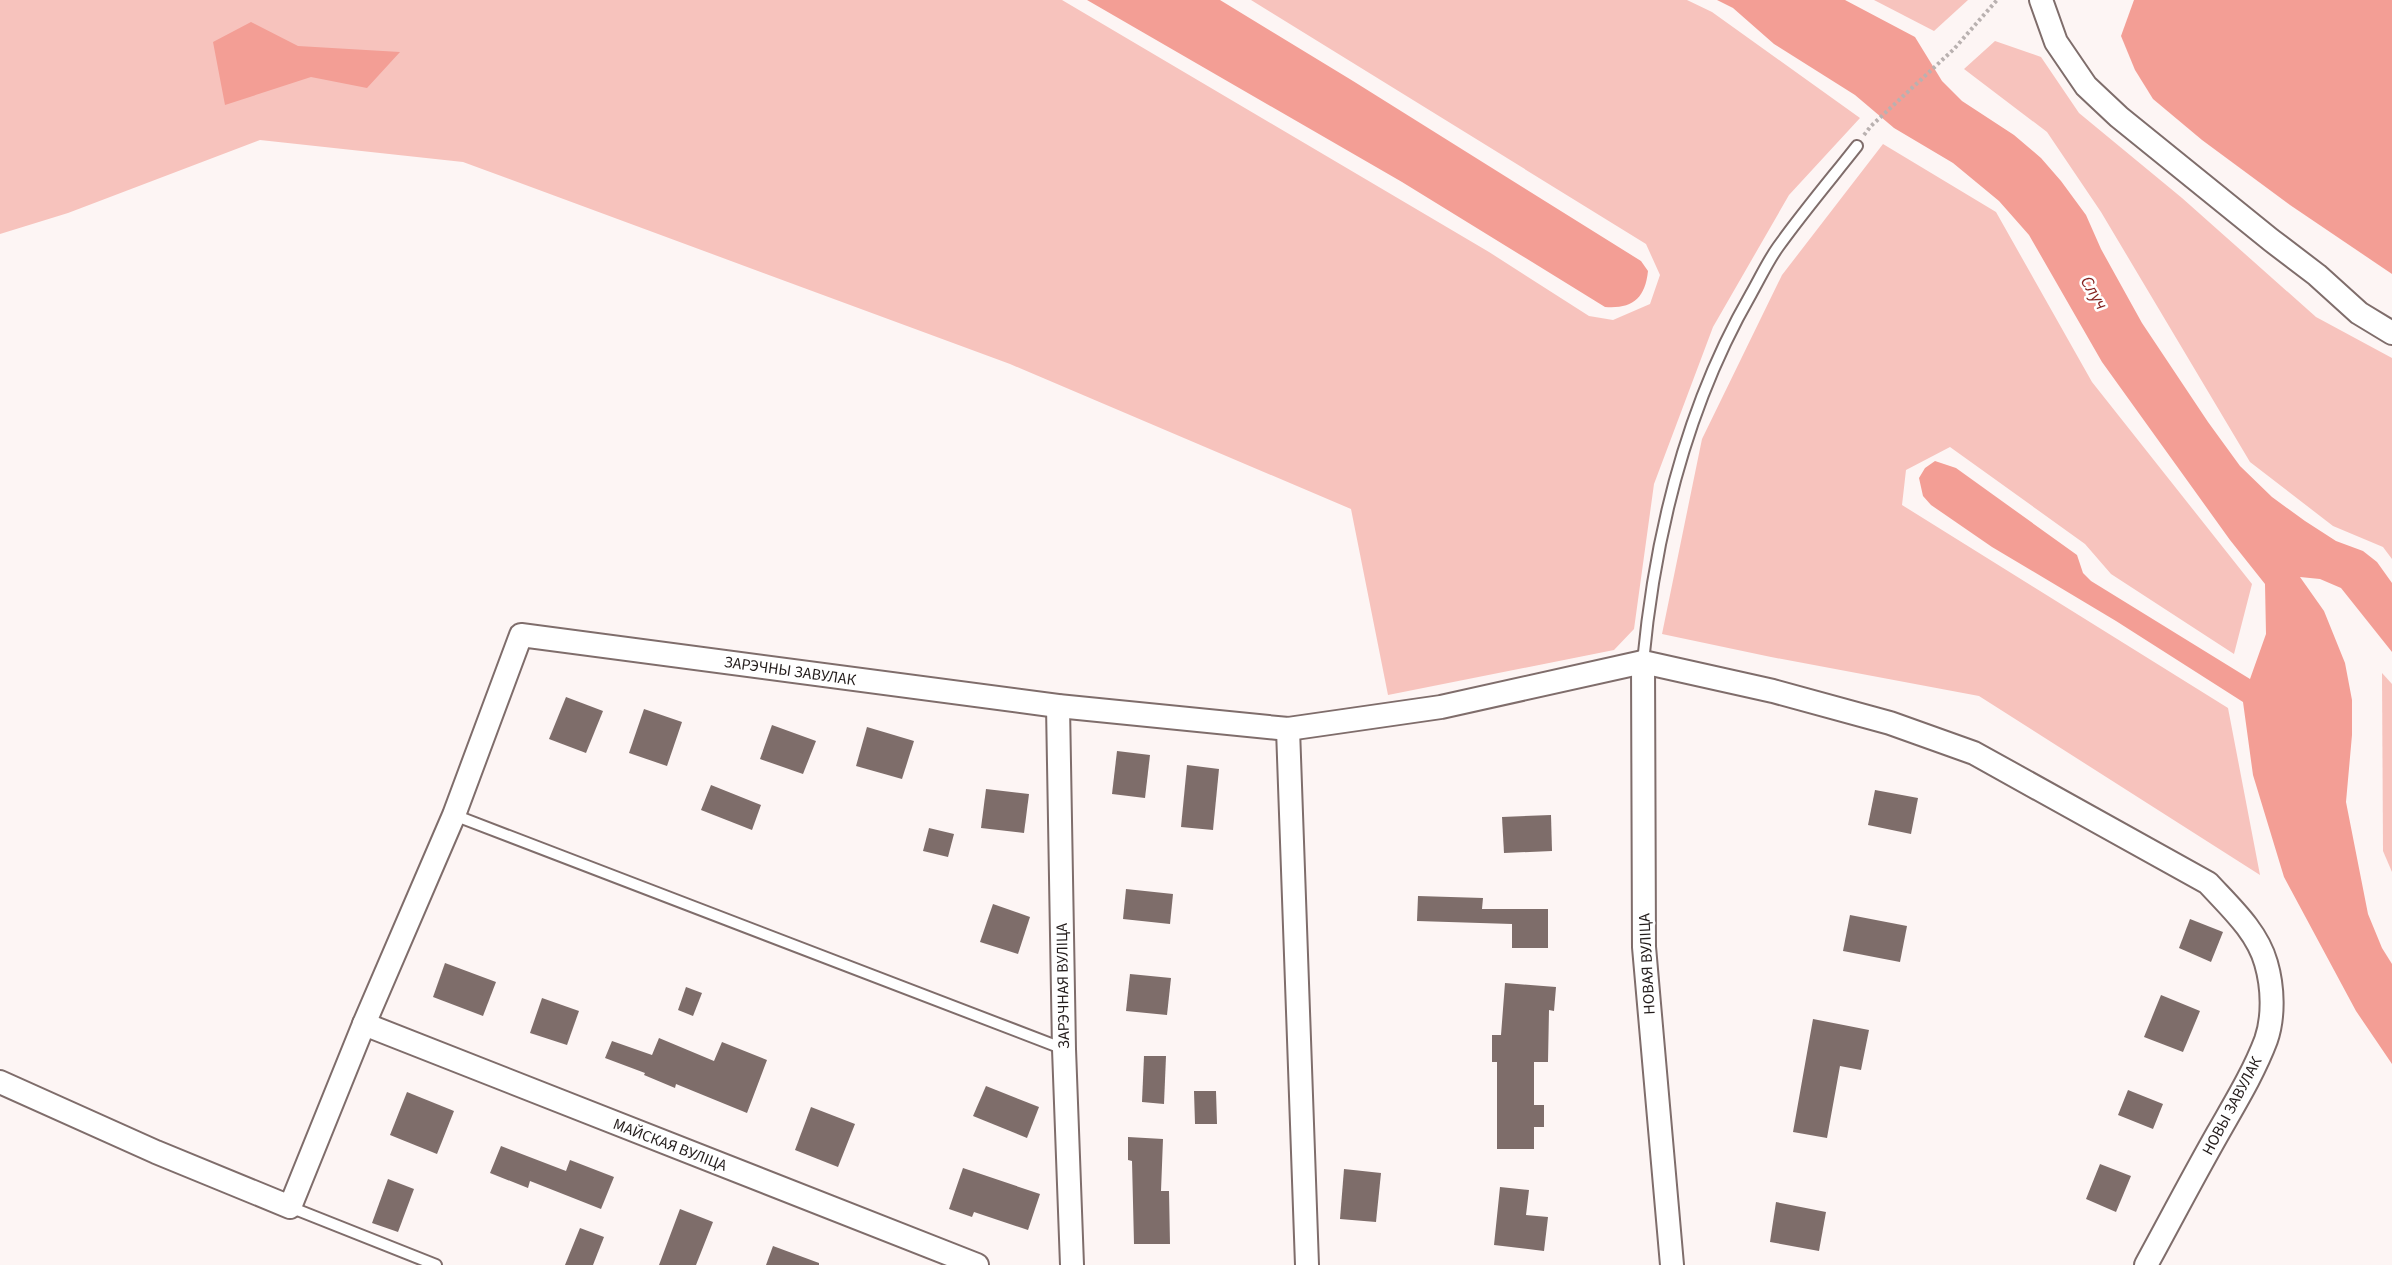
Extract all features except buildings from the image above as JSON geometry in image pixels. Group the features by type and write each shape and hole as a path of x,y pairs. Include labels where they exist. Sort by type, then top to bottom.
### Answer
{"street":[{"path":"2041,0 2056,42 2086,86 2119,117 2317,275 2359,314 2392,333"},
{"name":"ЗАРЭЧНЫ ЗАВУЛАК","path":"454,815 521,635 1058,706 1288,729 1441,707 1643,662"},
{"name":"НОВЫ ЗАВУЛАК","path":"1643,662 1773,691 1890,723 1974,753 2208,883 2236,914 2254,936 2266,962 2271,987 2267,1038 2252,1072 2146,1265"},
{"name":"НОВАЯ ВУЛІЦА","path":"1643,662 1644,947 1672,1265"},
{"name":"ЗАРЭЧНАЯ ВУЛІЦА","path":"1058,706 1064,1049 1072,1265"},
{"path":"1288,729 1307,1264"},
{"path":"0,1082 156,1152 291,1207 364,1024 454,815"},
{"name":"МАЙСКАЯ ВУЛІЦА","path":"364,1024 977,1265"}],"lane":[{"path":"1643,662 1648,609 1666,510 1702,392 1732,326 1777,248 1857,146"},
{"path":"454,815 1064,1049"},
{"path":"291,1207 436,1265"}],"path":[{"path":"1871,126 1954,49 1997,0"}],"shaded area":[{"path":"0,0 1062,0 1489,252 1589,316 1613,320 1650,304 1660,275 1646,244 1251,0 1687,0 1712,12 1860,118 1789,195 1713,327 1654,484 1634,629 1614,650 1388,695 1351,509 1010,364 463,162 260,140 68,213 0,234"},
{"path":"1874,0 1968,0 1934,31"},
{"path":"1995,41 2041,57 2079,113 2182,198 2316,317 2392,358 2392,559 2383,547 2333,526 2250,462 2101,212 2047,132 1964,69"},
{"path":"1883,144 1996,212 2092,382 2252,584 2234,654 2111,574 2085,544 1950,447 1906,470 1902,505 2228,708 2260,875 1979,696 1662,634 1702,439 1782,275"},
{"path":"2382,673 2392,684 2392,872 2383,851"}],"water":[{"path":"1087,0 1220,0 1641,261 1648,271 1644,289 1630,304 1605,307 1402,182"},
{"name":"Случ","path":"1717,0 1845,0 1915,37 1942,81 1962,101 2014,135 2041,158 2061,181 2086,215 2101,249 2142,323 2240,466 2272,497 2305,521 2336,541 2363,551 2377,562 2392,583 2392,652 2341,588 2320,579 2300,577 2324,611 2345,663 2352,700 2352,735 2346,802 2368,914 2382,948 2392,964 2392,1064 2356,1011 2284,877 2253,775 2243,702 2116,621 1992,547 1931,505 1923,496 1919,478 1925,468 1935,461 1956,468 2077,555 2083,573 2091,581 2250,679 2266,634 2265,584 2230,540 2102,362 2029,235 1999,201 1953,163 1894,128 1855,95 1774,44 1733,8"},
{"path":"2134,0 2392,0 2392,274 2290,205 2202,140 2153,99 2135,70 2121,36"},
{"path":"251,22 298,46 400,52 367,88 311,77 225,105 213,42"}]}
